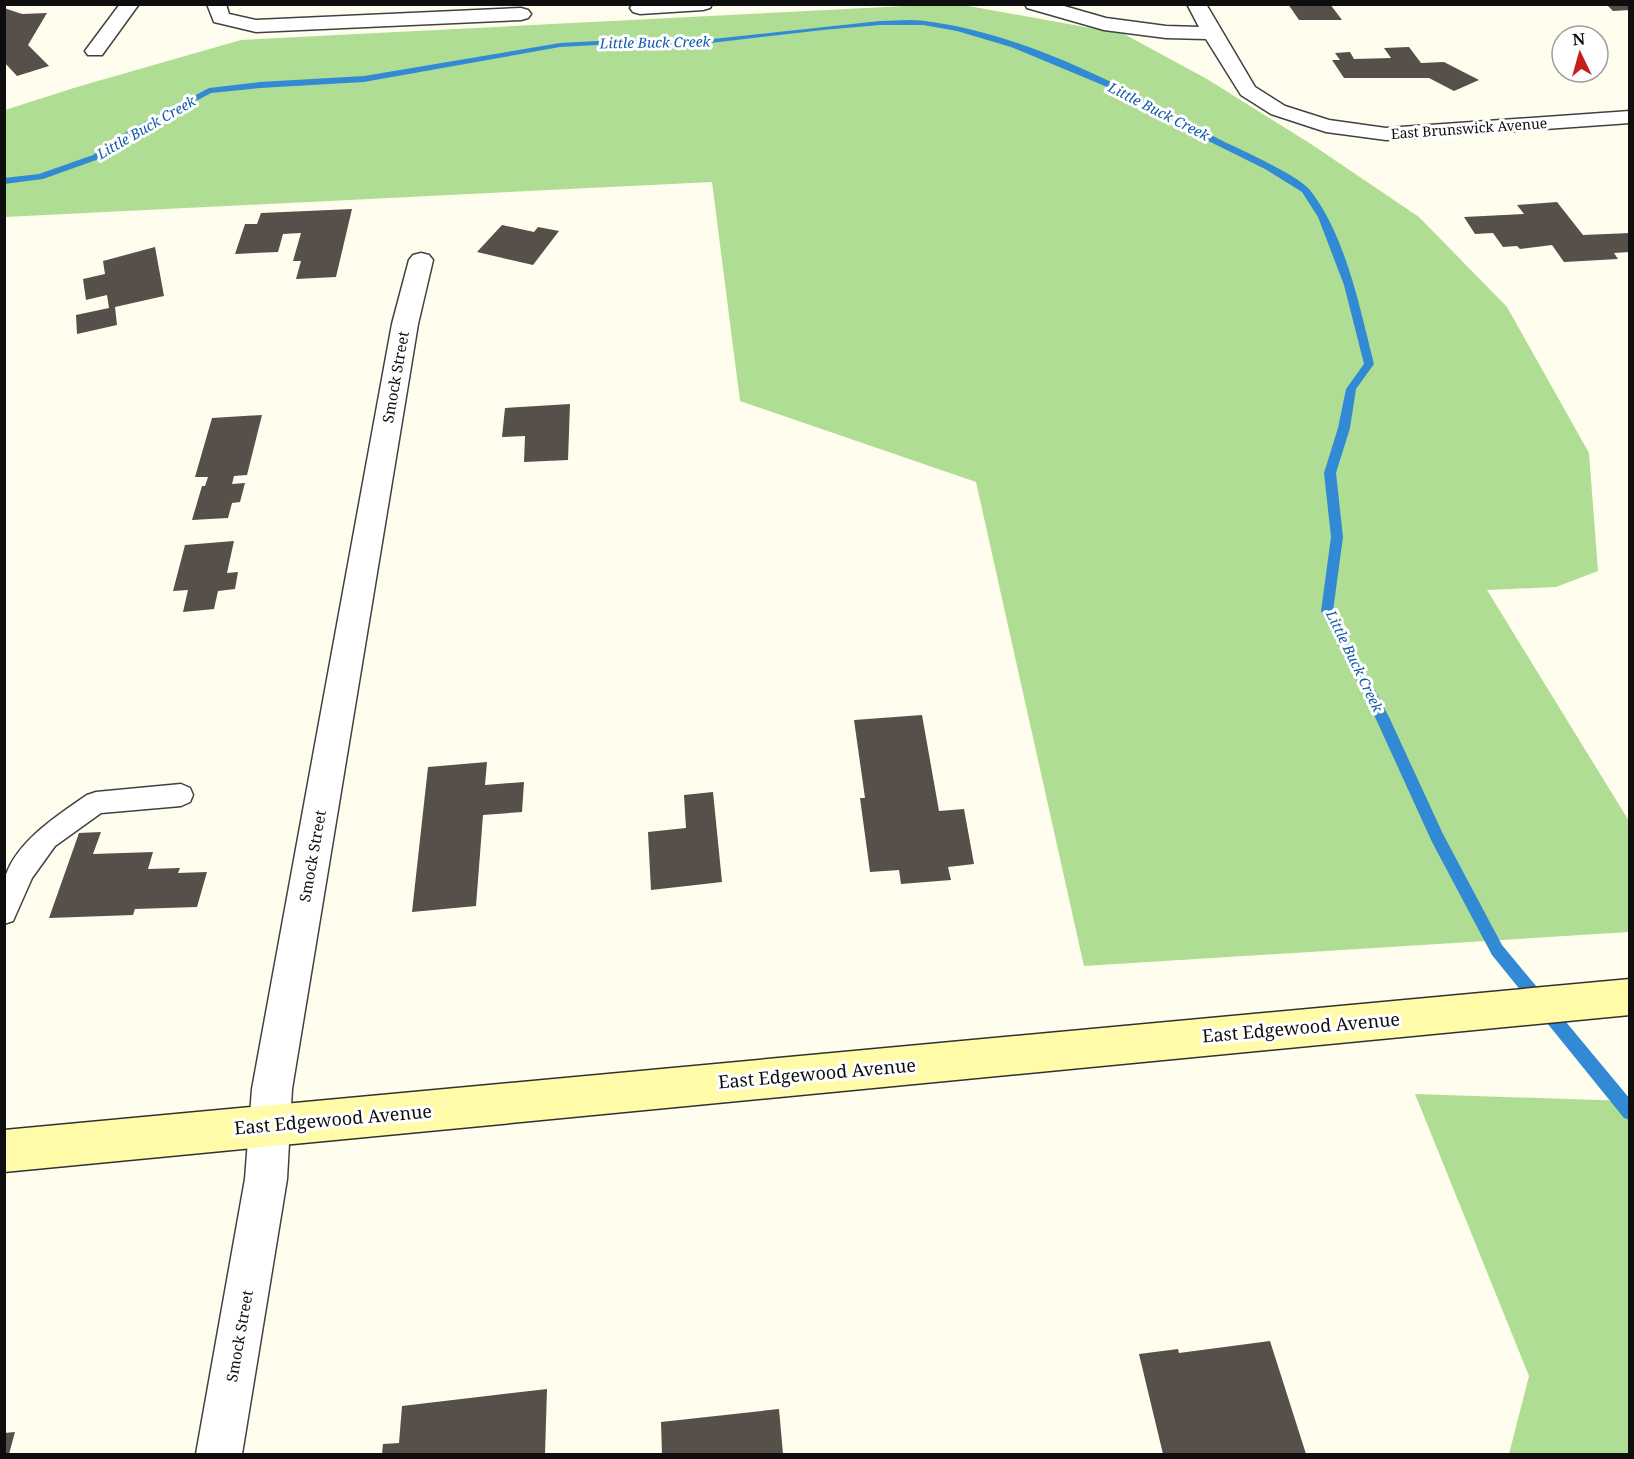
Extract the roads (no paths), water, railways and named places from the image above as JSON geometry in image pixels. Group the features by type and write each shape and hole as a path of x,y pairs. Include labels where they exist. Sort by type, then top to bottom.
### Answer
{"main road":[{"name":"East Edgewood Avenue","path":"4,1151 1629,997"}],"street":[{"path":"95,51 129,4"},
{"path":"216,4 221,18 256,26 521,14"},
{"path":"640,8 703,4"},
{"path":"1034,4 1104,24 1166,32 1212,33"},
{"name":"East Brunswick Avenue","path":"1196,4 1248,91 1278,110 1336,128 1386,134 1629,117"},
{"name":"Smock Street","path":"219,1455 267,1170 272,1089 400,348 421,260"}],"lane":[{"path":"4,912 22,872 46,838 96,803 181,795"}],"waterway":[{"name":"Little Buck Creek","path":"4,181 40,177 96,157 132,132 209,91 260,85 364,79 560,45 635,41 685,44 880,23 923,23 958,29 1014,45 1108,84 1163,115 1268,167 1305,190 1323,217 1349,285 1369,364 1351,389 1344,428 1330,473 1337,537 1327,611 1382,717 1437,838 1497,950 1630,1112"}]}
